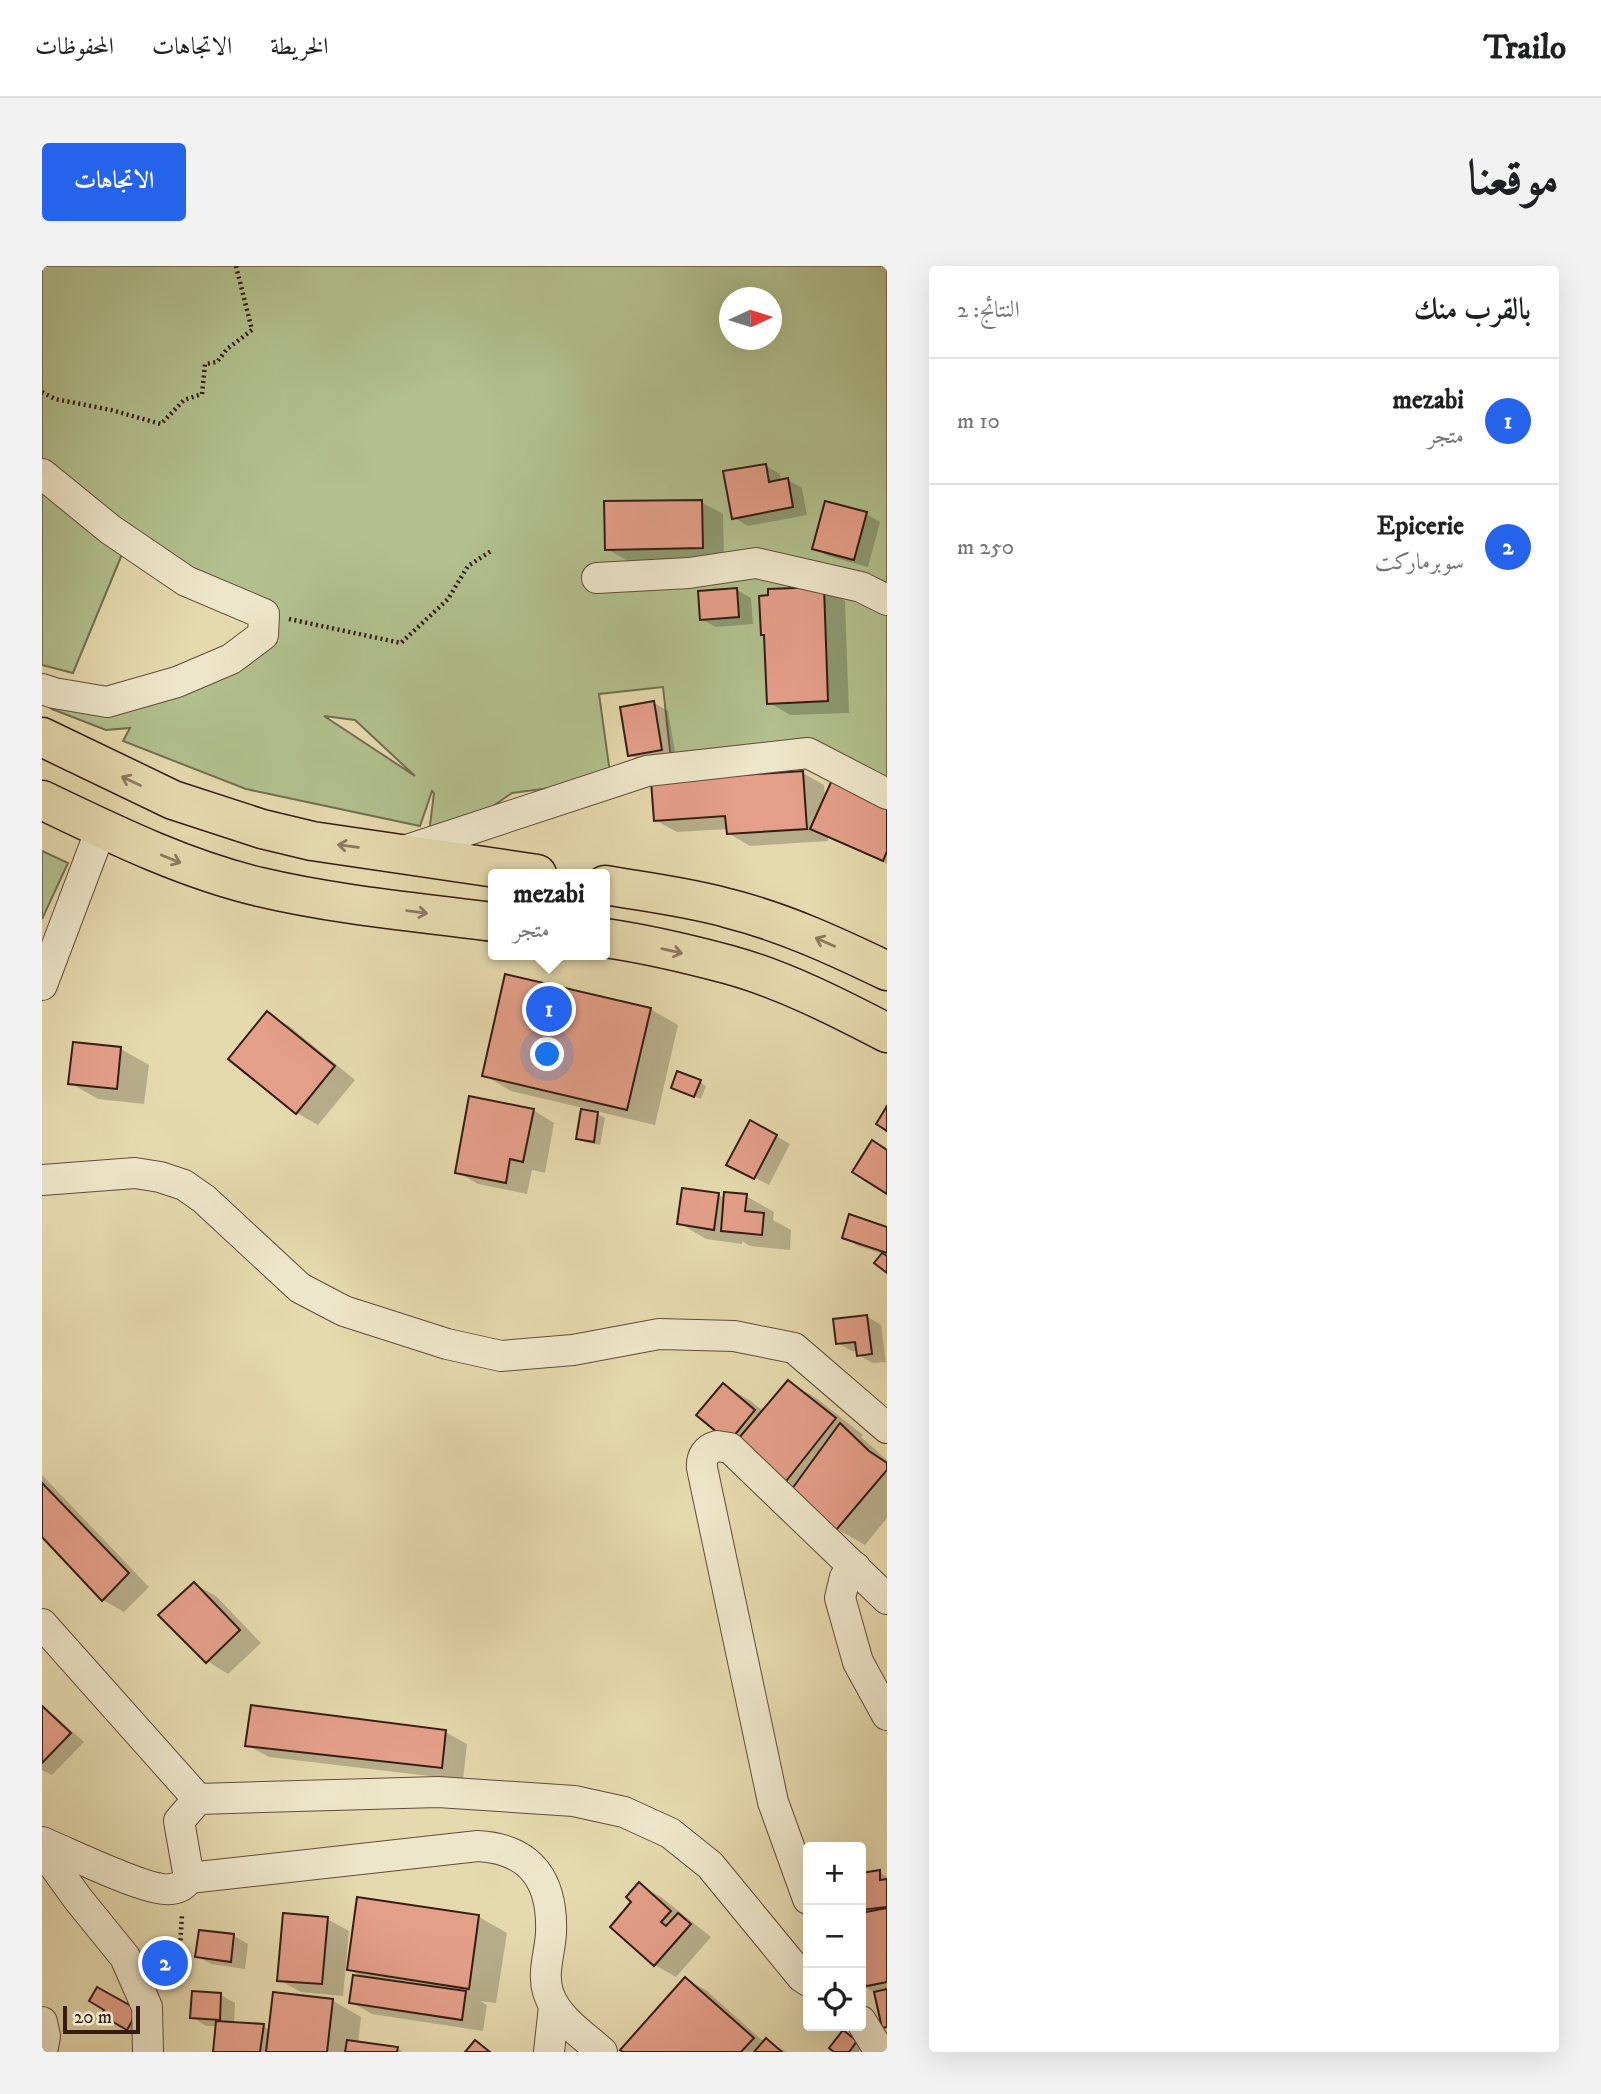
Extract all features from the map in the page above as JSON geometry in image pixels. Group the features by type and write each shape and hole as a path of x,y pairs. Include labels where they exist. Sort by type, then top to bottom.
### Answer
{"highway":[{"path":"42,737 130,781 216,815 262,829 312,841 502,869"},
{"path":"42,800 188,865 260,887 326,900 488,921"},
{"path":"610,886 726,907 817,938 887,971"},
{"path":"610,939 752,972 887,1033"}],"street":[{"path":"42,474 111,530 186,581 264,614 263,635 231,659 177,682 107,702 42,689"},
{"path":"597,578 689,573 756,563 861,587 887,600"},
{"path":"397,854 647,771 808,753 887,794"},
{"path":"42,985 101,828"},
{"path":"42,1180 135,1174 160,1177 184,1185 204,1199 300,1288 344,1311 447,1344 501,1356 573,1350 659,1334 734,1336 794,1348 887,1428"},
{"path":"803,1885 773,1802 702,1468 704,1456 709,1449 717,1446 730,1448 887,1599"},
{"path":"855,1567 845,1577 840,1598 858,1662 887,1715"},
{"path":"42,1624 198,1799"},
{"path":"42,1842 150,1887 169,1890 184,1885 189,1878 179,1821 198,1799 438,1792 574,1801 624,1812 670,1833 710,1865 803,1978"},
{"path":"189,1878 478,1846 509,1852 523,1859 535,1870 542,1878 549,1897 551,1934 545,1972 546,1984 554,2006 549,2052"},
{"path":"42,1849 78,1899 125,1956 147,2007 148,2052"},
{"path":"554,2006 602,2052"},
{"path":"42,2022 45,2036 42,2052"},
{"path":"866,2029 880,2052"}],"path":[{"path":"42,392 55,398 161,424 184,400 202,394 205,364 217,362 227,349 252,330 236,266"},
{"path":"264,614 401,643 448,599 468,566 491,551"},
{"path":"166,1984 184,1963 180,1947 182,1913"}],"green space":[{"path":"42,266 887,266 887,795 790,756 671,760 663,687 599,694 611,780 512,793 454,833 429,833 434,793 432,791 420,826 246,789 123,741 130,728 106,730 52,709 42,701 136,698 269,621 125,547 73,673 42,665","holes":["324,716 355,720 415,776"]},
{"path":"42,851 68,863 42,919"}],"building":[{"path":"766,464 769,482 788,478 793,507 732,519 723,471"},
{"path":"702,500 703,548 605,550 604,501"},
{"path":"825,501 867,512 854,560 812,549"},
{"path":"824,587 828,701 767,704 764,635 761,635 759,596 768,595 768,589"},
{"path":"737,588 739,617 700,620 698,591"},
{"path":"654,701 662,750 628,756 620,707"},
{"path":"803,771 807,829 727,834 725,816 654,821 651,781"},
{"path":"832,780 887,805 887,851 883,861 810,829"},
{"path":"505,974 651,1008 627,1110 482,1076"},
{"path":"267,1011 335,1066 296,1114 228,1059"},
{"path":"73,1042 121,1047 117,1089 68,1084"},
{"path":"677,1071 701,1080 694,1097 671,1088"},
{"path":"469,1096 534,1109 523,1162 510,1159 506,1183 455,1173"},
{"path":"887,1106 887,1131 876,1124"},
{"path":"581,1109 598,1112 594,1142 576,1139"},
{"path":"750,1120 777,1135 754,1179 726,1165"},
{"path":"872,1140 887,1150 887,1194 852,1172"},
{"path":"682,1188 719,1193 714,1230 677,1224"},
{"path":"724,1192 747,1194 745,1211 764,1213 762,1235 721,1231"},
{"path":"849,1214 887,1227 887,1253 842,1238"},
{"path":"882,1253 887,1256 887,1273 874,1263"},
{"path":"867,1315 872,1354 857,1356 855,1342 836,1344 833,1319"},
{"path":"788,1380 836,1418 779,1490 733,1445"},
{"path":"723,1383 755,1410 729,1442 696,1415"},
{"path":"840,1423 869,1451 887,1463 887,1470 836,1530 789,1493"},
{"path":"42,1483 129,1573 102,1601 42,1537"},
{"path":"194,1582 240,1630 206,1663 158,1615"},
{"path":"251,1705 446,1730 442,1768 245,1746"},
{"path":"42,1706 71,1733 42,1763"},
{"path":"880,1870 880,1880 887,1879 887,1907 866,1909 866,1872"},
{"path":"639,1882 671,1911 661,1922 666,1926 678,1913 691,1924 654,1966 610,1927 631,1902 626,1897"},
{"path":"357,1897 479,1915 469,1989 347,1970"},
{"path":"887,1908 887,1982 866,1986 866,1968 866,1912"},
{"path":"283,1913 328,1917 322,1984 277,1981"},
{"path":"199,1930 234,1934 231,1962 195,1957"},
{"path":"353,1975 466,1991 462,2020 349,2003"},
{"path":"685,1977 754,2038 741,2052 620,2050"},
{"path":"97,1987 138,2010 127,2030 101,2015 104,2010 89,2001"},
{"path":"887,1989 887,2027 882,2028 874,1992"},
{"path":"192,1991 221,1993 220,2020 190,2018"},
{"path":"273,1992 333,1999 327,2052 266,2052"},
{"path":"216,2021 264,2024 260,2052 213,2052"},
{"path":"842,2031 857,2041 849,2052 834,2052 829,2048"},
{"path":"766,2038 782,2052 754,2052"},
{"path":"347,2040 398,2047 397,2052 345,2052"},
{"path":"475,2040 490,2052 465,2052"}],"place":[{"name":"mezabi","path":"549,1009"},
{"name":"Epicerie","path":"165,1963"}]}
